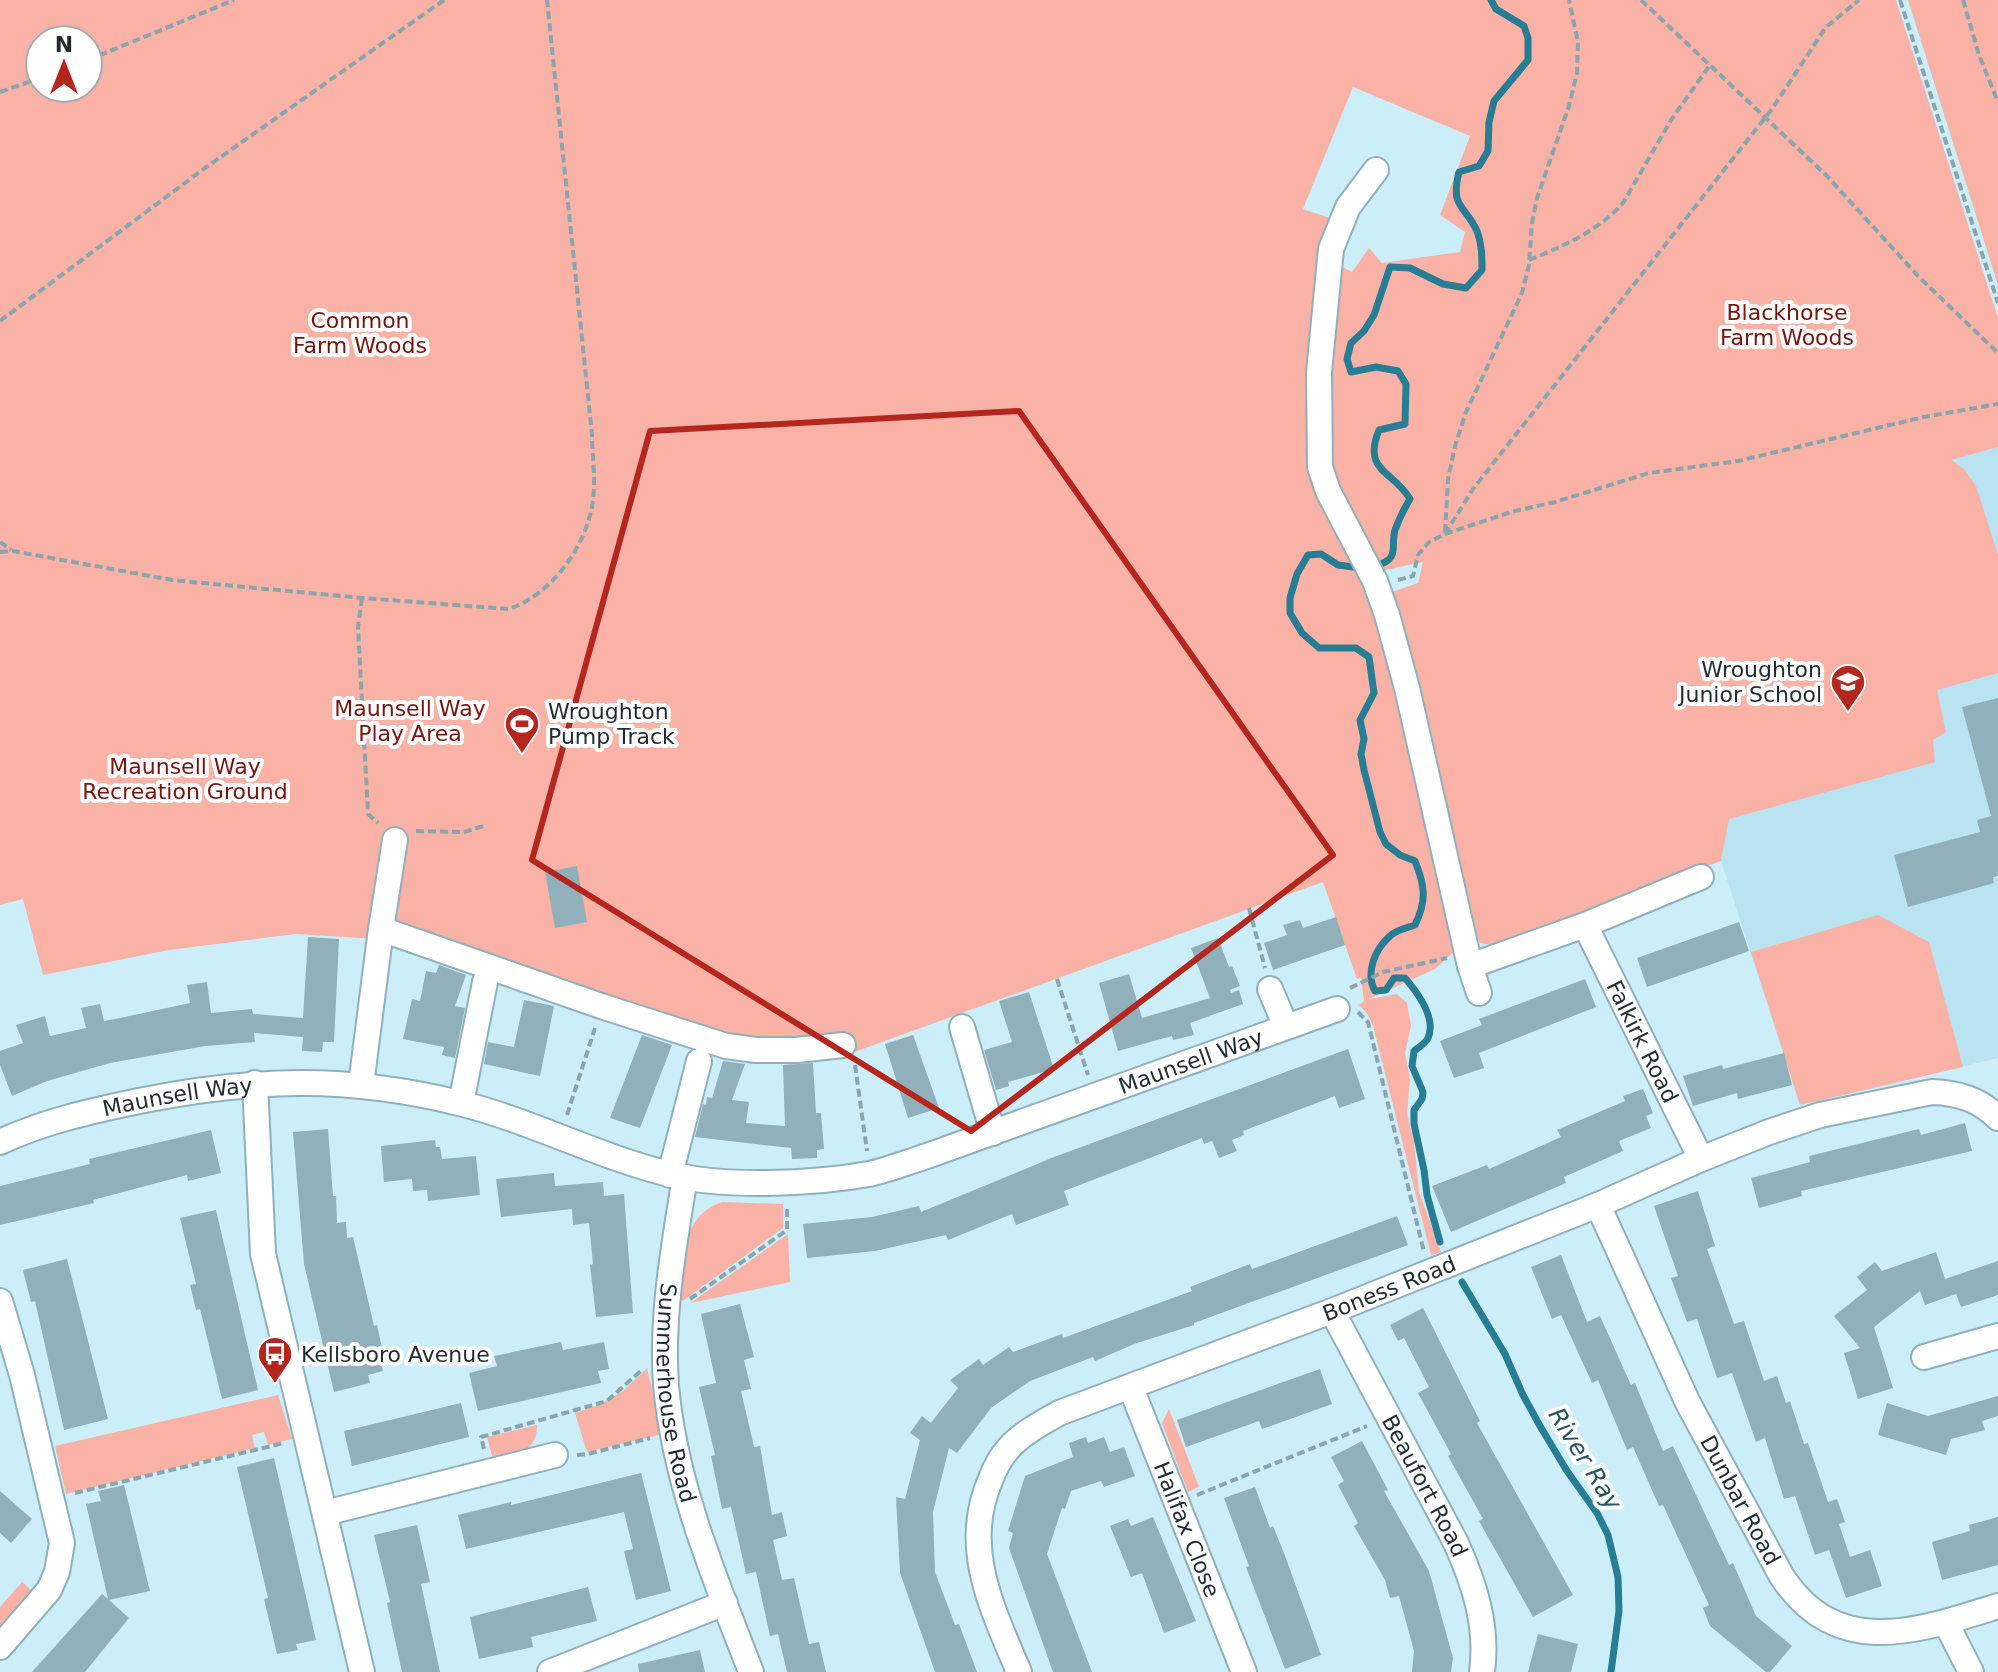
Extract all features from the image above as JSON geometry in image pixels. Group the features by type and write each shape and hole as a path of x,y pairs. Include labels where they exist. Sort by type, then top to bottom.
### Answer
{"street":[{"path":"1376,170 1348,207 1331,249 1319,372 1320,467 1328,491 1377,586 1407,688 1468,960 1479,993"},
{"path":"361,1085 390,835"},
{"path":"1468,960 1585,925 1701,877"},
{"name":"Falkirk Road","path":"1585,925 1701,1159"},
{"path":"380,934 726,1046 797,1050 843,1045"},
{"path":"461,1103 485,982"},
{"name":"Maunsell Way","path":"1270,989 1286,1027"},
{"name":"Maunsell Way","path":"0,1142 89,1111 179,1093 255,1083 310,1081 361,1085 461,1103 517,1120 603,1154 678,1176 783,1182 870,1173 993,1133 1337,1009"},
{"path":"962,1027 993,1133"},
{"path":"678,1176 699,1061"},
{"path":"255,1083 261,1241 362,1672"},
{"name":"Boness Road","path":"1019,1672 986,1590 978,1558 977,1530 987,1486 1000,1461 1017,1440 1059,1413 1332,1311 1598,1205 1701,1159 1820,1115 1932,1092 1950,1092 1978,1101 1998,1118"},
{"name":"Summerhouse Road","path":"678,1176 666,1385 696,1528 751,1672"},
{"name":"Dunbar Road","path":"1598,1205 1688,1403 1791,1592 1820,1617 1861,1633 1884,1634 1946,1623 1998,1606"},
{"path":"0,1301 22,1375 62,1543 57,1572 44,1597 0,1647"},
{"name":"Beaufort Road","path":"1332,1311 1471,1576 1482,1624 1482,1672"},
{"path":"1924,1357 1998,1336"},
{"name":"Halifax Close","path":"1131,1388 1244,1672"},
{"path":"325,1513 555,1455"},
{"path":"550,1672 725,1603"},
{"path":"1946,1623 1971,1672"}],"path":[{"path":"104,53 234,0"},
{"path":"0,321 205,168 444,0"},
{"path":"0,552 13,551 172,580 509,609 527,603 560,573 586,530 594,498 592,435 547,0"},
{"path":"1445,534 1448,479 1462,423 1522,293 1537,198 1569,106 1577,73 1578,42 1569,0"},
{"path":"1641,0 1826,175 1918,276 1998,353"},
{"path":"1445,534 1473,489 1766,117 1826,27 1859,0"},
{"path":"1900,0 1998,303"},
{"path":"1963,0 1979,55 1998,102"},
{"path":"1529,260 1566,245 1610,218 1623,203 1671,120 1710,65"},
{"path":"0,92 24,84"},
{"path":"1377,586 1413,576 1423,548 1445,534 1511,512 1649,473 1738,461 1924,417 1998,404"},
{"path":"0,542 13,551"},
{"path":"362,598 358,627 368,814 390,835"},
{"path":"1249,908 1270,989"},
{"path":"1363,981 1383,972 1468,960"},
{"name":"Maunsell Way","path":"1057,979 1095,1096"},
{"path":"560,1136 601,1006"},
{"path":"1337,1009 1356,1010 1368,1022 1430,1270"},
{"path":"843,1045 854,1054 870,1173"},
{"path":"668,1313 787,1230 787,1197 783,1182"},
{"path":"489,1472 481,1437 607,1401 647,1365 666,1356"},
{"path":"1177,1503 1389,1418"},
{"path":"555,1455 588,1454 674,1432"},
{"path":"53,1498 306,1438"}],"highlighted area":[{"path":"1019,411 1333,855 971,1131 532,860 650,431"}],"shaded area":[{"name":"Wroughton Junior School","path":"1998,440 1998,1058 1800,1105 1721,861 1728,819 1639,516"}],"green space":[{"path":"0,0 1896,0 1998,318 1998,447 1951,460 1964,469 1976,486 1998,555 1998,673 1937,690 1946,732 1933,740 1935,762 1729,819 1721,861 1496,946 1473,938 1386,594 1418,583 1423,562 1367,574 1458,948 1435,969 1369,999 1397,994 1407,1003 1411,1026 1405,1053 1410,1079 1407,1114 1414,1142 1419,1192 1441,1252 1431,1255 1373,1026 1359,1005 1364,1001 1361,977 1357,979 1323,882 849,1054 761,1059 379,939 295,934 169,950 43,975 23,899 0,905","holes":["1353,87 1470,136 1440,215 1465,232 1460,252 1382,263 1369,248 1352,272 1333,262 1345,223 1303,209"]},
{"path":"1908,0 1998,0 1998,285"},
{"path":"1878,915 1929,942 1963,1067 1800,1105 1751,952"},
{"path":"722,1202 783,1204 783,1228 684,1300 676,1301 682,1257 691,1229 708,1209"},
{"path":"788,1234 790,1282 691,1303 703,1294"},
{"path":"647,1368 663,1434 587,1452 575,1413 615,1396"},
{"path":"278,1395 292,1439 268,1445 264,1432 252,1435 255,1448 66,1494 55,1446"},
{"path":"1169,1409 1199,1487 1188,1492 1162,1423"},
{"path":"537,1425 533,1442 524,1451 493,1460 487,1437"},
{"path":"22,1582 37,1595 0,1635 0,1607"}],"building":[{"path":"1998,698 1998,876 1993,877 1994,883 1908,907 1894,855 1980,832 1977,820 1991,816 1962,707"},
{"path":"577,866 587,922 555,928 545,872"},
{"path":"1336,917 1345,945 1273,970 1264,943 1287,935 1283,925 1300,920 1303,928"},
{"path":"1739,922 1749,951 1647,987 1637,958"},
{"path":"308,937 339,939 334,1042 323,1042 322,1052 302,1051 303,1037 254,1033 255,1042 205,1046 110,1063 47,1081 12,1096 0,1065 0,1051 23,1043 16,1025 45,1016 50,1036 86,1028 81,1008 100,1004 104,1021 120,1018 190,1003 187,985 207,982 211,1013 252,1009 253,1014 303,1018"},
{"path":"1218,938 1240,986 1230,990 1231,993 1239,990 1243,1004 1190,1023 1194,1035 1173,1040 1172,1036 1118,1051 1099,983 1129,974 1142,1018 1210,998 1191,948"},
{"path":"439,965 466,975 455,1006 465,1008 455,1058 442,1055 444,1047 403,1039 412,999 420,1001 426,971 436,973"},
{"path":"1585,979 1596,1007 1479,1053 1484,1068 1454,1078 1440,1041 1482,1025 1479,1019"},
{"path":"1029,992 1054,1069 1008,1082 1009,1086 996,1090 984,1050 1012,1042 999,1001"},
{"path":"524,1000 554,1006 540,1076 484,1064 488,1042 514,1047"},
{"path":"642,1035 672,1045 640,1128 610,1118"},
{"path":"913,1035 939,1108 908,1118 885,1044"},
{"path":"1348,1049 1365,1099 1339,1108 1335,1096 1243,1131 1244,1135 1232,1140 1237,1151 1219,1158 1212,1141 1204,1144 1202,1138 1064,1191 1069,1205 1016,1225 1012,1214 948,1240 946,1235 875,1251 807,1258 803,1224 872,1217 919,1206 921,1212 1054,1157"},
{"path":"1784,1053 1792,1085 1738,1099 1737,1093 1693,1106 1683,1076"},
{"path":"723,1061 745,1064 732,1100 749,1102 746,1123 785,1126 783,1065 813,1063 816,1113 821,1113 824,1149 817,1150 817,1158 792,1159 791,1148 695,1137 703,1104 706,1105 707,1097 712,1098"},
{"path":"1643,1089 1653,1113 1646,1116 1651,1128 1619,1141 1623,1151 1564,1177 1566,1183 1451,1232 1432,1186 1487,1165 1489,1169 1561,1137 1557,1130 1625,1101 1623,1096"},
{"path":"1965,1123 1972,1151 1801,1191 1802,1196 1759,1208 1751,1178 1810,1162 1809,1156 1919,1129 1921,1135"},
{"path":"328,1129 337,1223 346,1222 347,1238 353,1237 383,1352 379,1353 383,1371 368,1375 370,1383 334,1392 304,1264 293,1132"},
{"path":"211,1130 221,1173 188,1181 187,1175 93,1200 94,1203 0,1225 0,1186 90,1164 89,1159"},
{"path":"435,1140 442,1159 476,1156 480,1195 428,1201 427,1190 413,1191 412,1179 384,1182 381,1146"},
{"path":"554,1173 555,1186 603,1182 604,1196 624,1194 633,1313 596,1317 589,1223 573,1225 572,1209 501,1217 496,1179"},
{"path":"1698,1191 1715,1246 1707,1249 1734,1324 1744,1321 1764,1381 1777,1376 1786,1403 1790,1401 1828,1502 1837,1499 1845,1522 1839,1524 1850,1557 1870,1550 1882,1586 1846,1598 1829,1550 1815,1555 1795,1496 1784,1499 1765,1438 1756,1442 1732,1373 1717,1378 1697,1319 1687,1322 1671,1278 1678,1276 1654,1206"},
{"path":"216,1210 258,1390 222,1399 200,1309 196,1310 190,1285 196,1284 180,1218"},
{"path":"1397,1216 1408,1245 1095,1361 1093,1357 1030,1381 991,1408 957,1453 949,1448 933,1512 935,1572 977,1672 935,1672 900,1573 896,1497 905,1499 920,1440 910,1433 922,1416 931,1423 958,1388 950,1380 979,1359 983,1365 1009,1347 1013,1352 1062,1334 1063,1338 1192,1291 1190,1287 1250,1264 1252,1269"},
{"path":"1936,1252 1945,1279 1998,1261 1998,1295 1961,1307 1956,1294 1925,1305 1920,1291 1874,1327 1893,1388 1858,1399 1844,1353 1860,1348 1834,1316 1867,1290 1857,1277 1875,1262 1882,1271"},
{"path":"1561,1255 1587,1322 1600,1316 1631,1385 1635,1383 1663,1451 1673,1446 1729,1565 1733,1563 1756,1616 1792,1646 1770,1672 1766,1672 1710,1626 1703,1608 1709,1605 1663,1505 1659,1506 1633,1447 1627,1450 1598,1380 1592,1383 1561,1315 1552,1319 1531,1267"},
{"path":"67,1259 108,1419 64,1430 35,1301 31,1302 23,1270"},
{"path":"740,1304 754,1357 744,1360 751,1389 741,1391 754,1447 760,1446 772,1515 782,1512 787,1536 773,1540 782,1580 794,1578 809,1644 819,1642 826,1672 787,1672 778,1634 770,1636 756,1572 746,1574 731,1507 722,1509 711,1456 715,1455 699,1387 716,1383 701,1314"},
{"path":"1423,1308 1480,1421 1477,1423 1573,1595 1533,1617 1479,1521 1483,1519 1418,1393 1429,1387 1404,1338 1398,1341 1390,1325"},
{"path":"561,1342 563,1350 604,1342 609,1369 598,1371 601,1383 478,1411 469,1373 497,1366 494,1356"},
{"path":"1320,1369 1332,1404 1262,1429 1259,1421 1186,1447 1177,1420"},
{"path":"1998,1396 1998,1416 1982,1421 1985,1430 1951,1439 1946,1455 1878,1435 1887,1403 1928,1416"},
{"path":"461,1403 469,1437 352,1466 344,1431"},
{"path":"1086,1437 1088,1443 1104,1437 1110,1452 1124,1447 1135,1476 1104,1487 1101,1481 1071,1491 1065,1509 1062,1508 1047,1554 1092,1672 1053,1672 1009,1548 1013,1533 1008,1531 1025,1476 1073,1457 1069,1443"},
{"path":"1362,1441 1388,1490 1384,1491 1429,1571 1453,1658 1451,1672 1412,1672 1414,1651 1399,1596 1390,1598 1385,1580 1354,1526 1358,1523 1338,1485 1344,1481 1331,1457"},
{"path":"274,1458 316,1640 296,1644 298,1650 277,1654 264,1599 268,1598 237,1467"},
{"path":"641,1473 671,1591 636,1600 624,1551 633,1549 624,1512 466,1549 458,1515"},
{"path":"124,1485 150,1591 109,1600 129,1618 85,1672 32,1672 102,1594 108,1599 86,1504 101,1501 98,1491"},
{"path":"1255,1487 1270,1528 1273,1526 1284,1553 1321,1655 1285,1669 1246,1567 1249,1566 1224,1498"},
{"path":"0,1491 32,1519 11,1543 0,1533"},
{"path":"1153,1517 1196,1621 1164,1633 1142,1573 1131,1577 1110,1526 1128,1519 1131,1526"},
{"path":"1998,1517 1998,1565 1942,1580 1932,1542 1970,1531 1969,1525"},
{"path":"417,1525 430,1582 421,1584 440,1672 402,1672 374,1535"},
{"path":"588,1587 597,1621 531,1637 533,1647 479,1659 470,1617"},
{"path":"1538,1634 1578,1644 1571,1672 1528,1672"},
{"path":"700,1650 705,1672 639,1672 638,1664"}],"waterway":[{"name":"River Ray","path":"1376,566 1392,556 1395,530 1410,499 1377,463 1374,454 1379,430 1405,424 1406,384 1398,371 1376,367 1351,372 1347,359 1351,343 1364,331 1374,315 1390,267 1410,268 1443,284 1466,288 1482,270 1477,231 1456,193 1459,172 1479,166 1488,151 1489,122 1494,101 1528,60 1528,38 1524,26 1496,9 1491,0"},
{"name":"River Ray","path":"1360,568 1338,565 1321,554 1308,555 1297,574 1290,598 1290,613 1302,633 1319,648 1356,648 1369,657 1374,693 1360,720 1364,739 1361,754 1364,770 1380,832 1386,844 1400,855 1415,861 1423,893 1415,925 1395,932 1385,941 1376,954 1371,977 1375,991 1386,990 1394,978 1405,978 1428,1014 1428,1038 1414,1051 1412,1066 1423,1092 1414,1110 1414,1124 1427,1195 1440,1242"},
{"name":"River Ray","path":"1462,1282 1505,1354 1540,1426 1608,1535 1618,1577 1619,1611 1611,1672"}],"place":[{"name":"Wroughton Junior School","path":"1848,713"},
{"name":"Wroughton Pump Track","path":"522,755"},
{"name":"Kellsboro Avenue","path":"275,1385"}],"park label":[{"name":"Blackhorse Farm Woods","path":"1787,324"},
{"name":"Common Farm Woods","path":"360,332"},
{"name":"Maunsell Way Play Area","path":"410,720"},
{"name":"Maunsell Way Recreation Ground","path":"185,778"}]}
